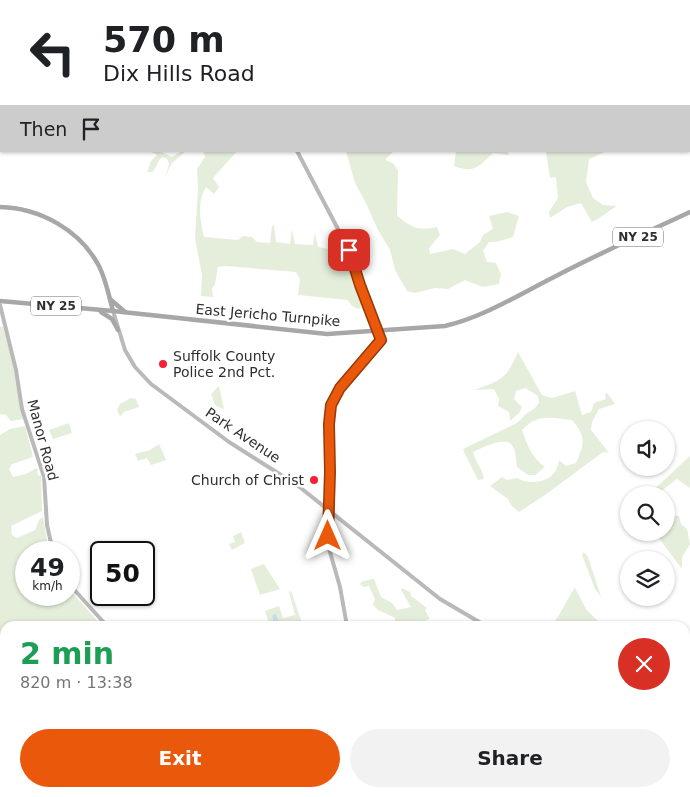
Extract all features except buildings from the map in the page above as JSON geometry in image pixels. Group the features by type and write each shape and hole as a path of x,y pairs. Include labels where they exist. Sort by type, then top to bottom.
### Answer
{"main road":[{"path":"298,152 349,250 381,340 340,388 331,405 329,424 329,548 340,587 346,621"},
{"path":"0,206 21,209 42,216 70,232 86,248 98,264 113,311"},
{"name":"East Jericho Turnpike","path":"0,301 95,309 327,334 445,326 468,319 690,212"},
{"path":"95,309 107,306 110,298"},
{"path":"110,298 126,313"},
{"name":"Manor Road","path":"0,305 16,370 22,409 44,477 47,525 51,541"},
{"path":"95,309 111,318 118,330"},
{"name":"Park Avenue","path":"113,311 118,330 130,359 151,384 229,442 297,485 440,599 477,621"},
{"path":"80,596 102,621"}],"green space":[{"path":"152,152 161,152 172,157 180,152 185,152 171,164 165,178 169,164 167,159 163,157 153,172 147,172 151,161 157,155"},
{"path":"203,152 236,152 213,178 219,187 214,194 206,187 203,193 200,212 204,237 238,240 243,236 252,237 257,242 270,243 272,226 274,225 276,242 290,244 292,229 295,244 313,245 315,233 318,247 344,253 361,300 361,308 358,309 352,306 348,300 298,295 300,279 296,272 226,266 218,267 215,284 212,289 213,297 201,296 202,275 195,238 198,190 197,169 205,157"},
{"path":"346,152 393,152 385,160 393,163 398,170 397,216 416,228 437,227 440,235 429,248 430,254 453,249 465,254 480,242 483,235 493,229 489,216 507,212 519,216 513,237 489,242 483,251 487,262 496,263 501,274 499,284 483,287 465,280 448,289 435,288 415,293 407,291 395,270 390,250 355,183"},
{"path":"456,152 508,152 509,155 493,153 484,162 472,169 454,166"},
{"path":"546,152 605,152 589,159 586,182 593,198 603,205 617,206 592,222 581,203 567,207 550,218 549,212 558,198 556,177 550,178"},
{"path":"0,326 3,327 13,364 23,419 11,421 6,415 0,414"},
{"path":"518,352 542,395 552,398 575,391 582,415 591,412 594,403 606,399 605,394 607,393 615,404 599,409 592,422 591,430 609,453 603,452 519,512 511,505 508,499 490,486 502,477 507,480 517,478 526,482 537,482 547,479 555,472 559,460 566,466 576,463 583,441 580,431 572,420 539,419 522,430 530,451 545,467 535,475 528,475 517,467 513,446 507,442 498,442 473,452 484,479 478,480 463,450 517,423 539,403 538,396 525,388 516,391 514,399 522,407 520,412 510,421 509,412 498,406 499,399 494,389 474,390 491,384 502,377 510,368"},
{"path":"219,386 224,409 214,403 211,394"},
{"path":"131,398 136,399 139,407 124,412 120,417 117,410 120,404"},
{"path":"69,423 72,433 53,439 49,430"},
{"path":"25,426 33,457 12,464 9,469 13,477 26,474 37,468 38,476 41,475 42,511 11,526 12,535 17,538 35,530 39,520 43,517 47,541 15,541 15,606 80,606 80,601 98,621 0,621 0,435 10,429"},
{"path":"159,444 166,460 151,465 147,458 138,461 135,454 150,450"},
{"path":"690,456 690,488 677,479 668,486 658,486 668,476 675,476 675,470"},
{"path":"675,516 679,516 681,524 687,529 690,544 682,557 682,569 675,560 675,551 668,551 661,541 675,541"},
{"path":"241,532 245,543 232,550 229,544 235,542 233,536"},
{"path":"584,552 588,557 601,597 595,589 582,555"},
{"path":"264,564 280,589 260,595 251,569"},
{"path":"374,579 381,597 392,603 397,610 411,607 401,590 402,588 410,592 411,596 427,608 425,610 430,619 423,621 395,621 395,618 378,610 373,605 375,599 369,586 364,587 360,584 361,582"},
{"path":"575,588 586,609 598,621 555,621"},
{"path":"291,591 301,621 268,621 265,611 279,606 283,618 295,615 289,592"}],"water":[{"path":"276,614 279,621 273,621 272,615"}],"place":[{"name":"Suffolk County Police 2nd Pct.","path":"163,364"},
{"name":"Church of Christ","path":"314,480"}],"route":[{"path":"328,536 329,418 331,405 340,388 381,340 349,250"}]}
